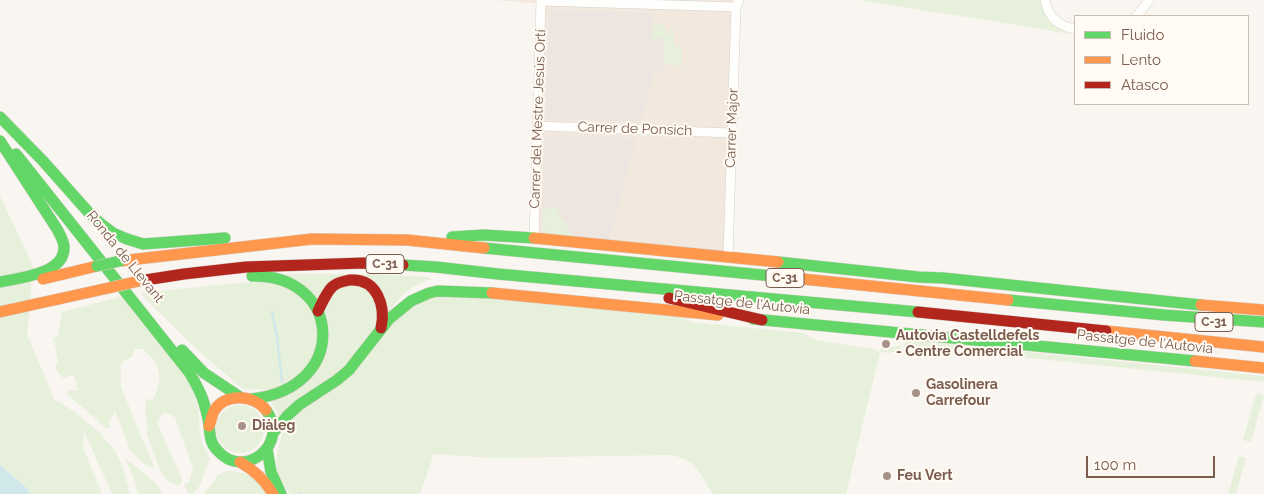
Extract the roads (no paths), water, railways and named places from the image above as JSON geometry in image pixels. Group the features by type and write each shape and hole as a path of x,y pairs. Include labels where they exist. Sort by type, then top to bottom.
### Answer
{"main road":[{"path":"0,117 49,166 97,221 114,234 132,242 143,244 268,236 312,240"},
{"name":"Ronda de Llevant","path":"0,123 178,346 204,373 245,398 259,402 272,420 273,433"},
{"name":"Ronda de Llevant","path":"0,135 190,372 201,395 211,442 216,451 228,459 240,462 250,468 260,476 273,494"},
{"path":"0,141 57,229 64,249 58,264 48,274 0,282"},
{"path":"407,240 468,235 534,238 728,256 918,278 943,278 1209,306 1263,314"},
{"name":"C-31","path":"0,290 48,274 120,261 312,240 407,240 1164,315 1264,330"},
{"name":"C-31","path":"0,312 139,281 193,273 246,267 364,263 436,267 899,310 1264,347"},
{"path":"193,273 224,277 270,276 296,286 310,299 318,311 324,330 323,346 319,357 303,379 292,386 261,398 228,400 217,407 212,414 209,426"},
{"path":"532,276 558,288 672,298 762,320"},
{"path":"318,311 325,296 334,286 342,281 360,281 376,291 382,303 384,315 381,328"},
{"name":"Passatge de l'Autovia","path":"273,433 285,417 298,405 338,379 350,368 396,312 407,303 437,291 490,293 1264,368"},
{"path":"1164,315 1263,314"},
{"path":"240,462 250,461 264,453 273,433"},
{"path":"267,449 271,473 281,494"}],"street":[{"path":"1045,0 1050,14 1055,21 1074,29"},
{"path":"1138,15 1149,0"},
{"path":"541,1 737,4"},
{"name":"Carrer del Mestre Jesús Ortí","path":"534,238 541,1"},
{"name":"Carrer Major","path":"728,256 737,4"},
{"name":"Carrer de Ponsich","path":"538,126 732,133"}],"water":[{"path":"0,465 28,489 30,494 0,494"}],"waterway":[{"path":"272,312 277,336 282,382"}],"place":[{"name":"Autovia Castelldefels - Centre Comercial","path":"886,344"},
{"name":"Gasolinera Carrefour","path":"916,393"},
{"name":"Diàleg","path":"242,426"},
{"name":"Feu Vert","path":"887,476"}]}
